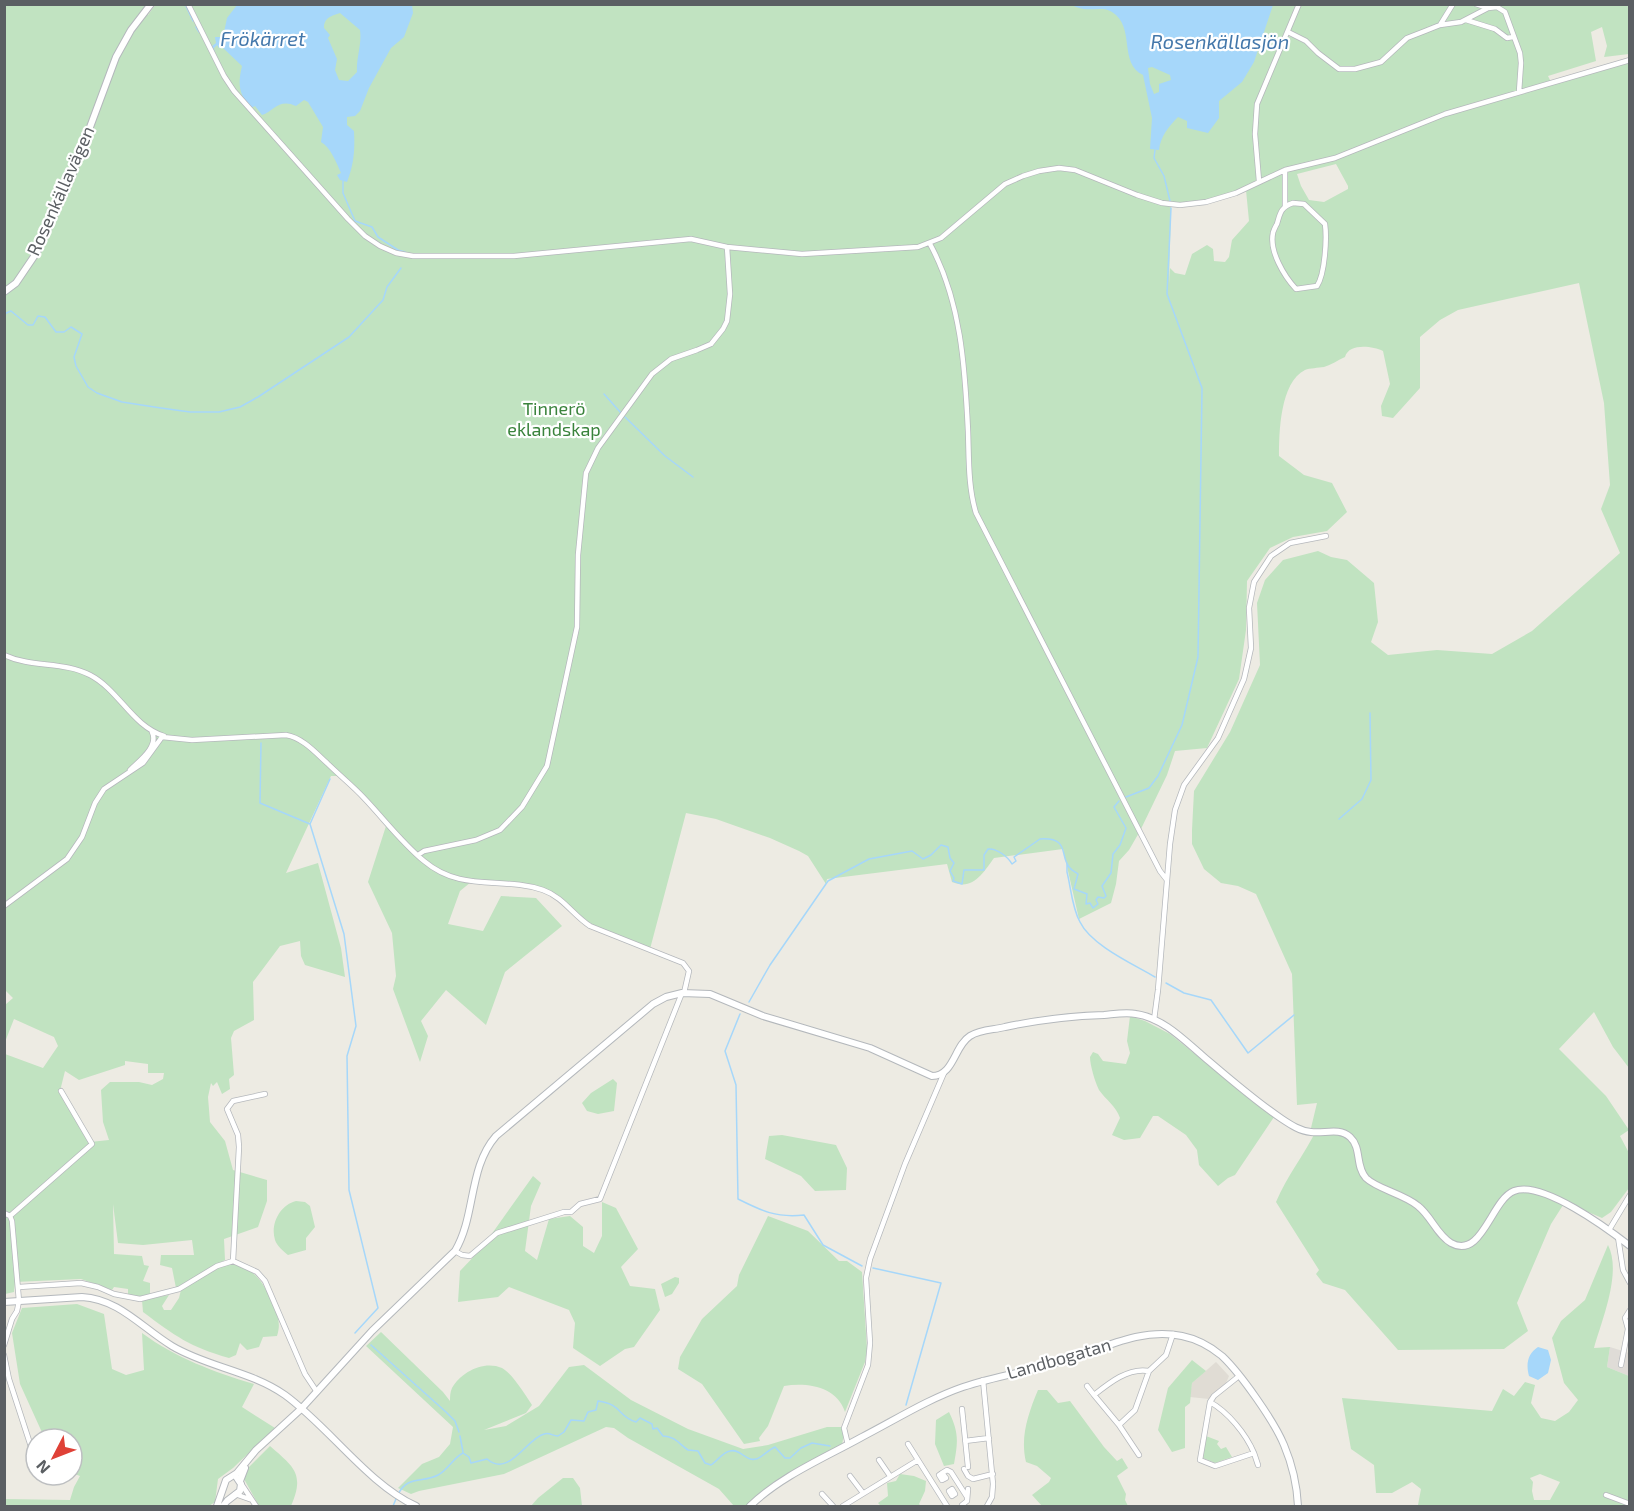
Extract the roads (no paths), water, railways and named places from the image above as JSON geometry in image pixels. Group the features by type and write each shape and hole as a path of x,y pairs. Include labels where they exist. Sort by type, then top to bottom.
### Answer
{"street":[{"name":"Rosenkällavägen","path":"4,292 16,283 37,252 70,181 116,57 131,30 151,4"},
{"path":"188,4 224,76 234,91 348,219 365,236 389,250 413,256 514,256 691,239 704,240 727,247 817,254 918,247 941,238 1005,184 1023,176 1065,168 1162,203 1180,205 1217,200 1285,170 1335,158 1445,114 1629,60"},
{"path":"1259,181 1255,134 1257,104 1299,4"},
{"path":"1440,25 1453,4"},
{"path":"1476,4 1488,8"},
{"path":"1288,32 1306,41 1329,63 1343,70 1381,62 1407,38 1440,25 1466,20 1488,8 1497,7 1505,12 1516,41 1521,63 1519,92"},
{"path":"1466,20 1495,29 1507,38 1513,37"},
{"path":"1285,170 1285,206 1280,213 1273,235 1276,258 1283,276 1296,289 1317,286 1325,256 1325,224 1304,204 1293,203 1285,206"},
{"path":"930,244 937,258 961,337 970,487 976,513 1160,871 1167,880"},
{"path":"418,855 424,851 476,840 500,830 522,807 547,766 577,627 578,555 586,473 598,448 657,369 671,358 711,344 723,329 727,321 730,294 727,247"},
{"path":"1154,1020 1172,824 1184,785 1218,738 1248,668 1251,648 1249,608 1254,582 1270,556 1290,543 1326,536"},
{"path":"4,655 25,663 69,668 92,676 105,685 136,719 152,732 164,736 192,740 280,734 298,738 363,797 432,867 458,879 527,886 550,892 590,926 683,963 690,971 600,1199 580,1204 571,1212 564,1212 497,1233 470,1256 455,1251"},
{"path":"127,773 151,747 155,737 152,732"},
{"path":"4,906 67,859 82,837 100,795 110,784 142,763 164,736"},
{"path":"217,1506 226,1480 240,1470 263,1443 300,1410 372,1331 455,1251 463,1237 483,1157 492,1141 653,1004 666,997 683,993 700,993 720,997 763,1016 870,1048 932,1076 944,1073"},
{"path":"848,1444 844,1428 868,1365 870,1343 866,1278 870,1258 905,1164 944,1073 963,1041 979,1032 1037,1020 1077,1016 1128,1013 1154,1020 1182,1037 1248,1094 1292,1126 1309,1132 1340,1131 1350,1137 1357,1149 1359,1166 1366,1178 1416,1204 1428,1215 1443,1237 1454,1245 1464,1246 1475,1240 1501,1201 1511,1193 1529,1189 1545,1194 1586,1214 1629,1246"},
{"path":"4,1345 12,1318 17,1311 20,1287 12,1221 7,1214 92,1144 61,1092"},
{"path":"232,1261 239,1147 236,1130 227,1109 233,1101 265,1094"},
{"path":"1609,1230 1629,1195"},
{"path":"1618,1237 1623,1270 1629,1283"},
{"path":"20,1287 81,1283 114,1294 141,1299 179,1288 217,1266 232,1261 256,1272 265,1281 305,1374 317,1392"},
{"path":"4,1302 88,1297 117,1306 178,1349 264,1383 285,1395 393,1492 416,1506"},
{"path":"1621,1365 1629,1328 1625,1318 1629,1310"},
{"name":"Landbogatan","path":"750,1506 783,1481 935,1399 983,1380 1060,1362 1133,1337 1158,1333 1185,1336 1204,1344 1222,1357 1239,1376 1270,1418 1284,1444 1295,1480 1298,1506"},
{"path":"1119,1425 1135,1410 1149,1371 1166,1355 1173,1334"},
{"path":"4,1355 25,1427"},
{"path":"1094,1395 1119,1378 1138,1370 1149,1371"},
{"path":"1239,1376 1210,1402 1200,1460 1215,1466 1254,1453"},
{"path":"983,1380 993,1474 993,1491 987,1506"},
{"path":"1087,1386 1119,1425 1139,1455"},
{"path":"1210,1402 1224,1411 1251,1445 1258,1465"},
{"path":"962,1409 968,1476 973,1479 993,1474"},
{"path":"223,1506 240,1491 245,1468 252,1458 297,1416 300,1410"},
{"path":"965,1441 989,1438"},
{"path":"908,1444 947,1506"},
{"path":"879,1460 890,1476"},
{"path":"843,1506 918,1460"},
{"path":"942,1473 950,1471 967,1497"},
{"path":"850,1476 862,1493"},
{"path":"231,1477 236,1477 256,1506"},
{"path":"952,1489 959,1485"},
{"path":"224,1487 228,1493 252,1500"},
{"path":"961,1506 967,1500 968,1489"},
{"path":"822,1494 833,1506"},
{"path":"1606,1495 1629,1504"}],"water":[{"name":"Frökärret","path":"303,4 305,7 307,4 412,5 413,13 404,37 391,48 369,88 360,111 355,116 347,117 347,125 354,131 354,144 353,163 347,182 340,180 337,175 341,173 335,160 328,148 321,142 323,127 308,102 304,100 296,106 281,104 262,115 255,106 251,108 241,93 242,66 222,47 219,48 217,45 214,48 215,53 212,46 216,43 215,37 223,37 227,18 237,5","holes":["340,13 360,30 357,72 348,81 339,80 335,70 337,59 328,38 330,35 324,28 325,21"]},
{"name":"Rosenkällasjön","path":"1072,5 1273,5 1254,62 1242,82 1219,101 1219,118 1208,133 1187,128 1187,121 1178,117 1166,132 1159,150 1150,149 1152,118 1143,75 1135,69 1131,62 1123,26 1119,19 1108,10 1078,8","holes":["1152,67 1170,75 1171,80 1159,84 1159,92 1154,94 1148,68"]},
{"path":"1538,1347 1548,1350 1551,1360 1548,1373 1538,1380 1529,1376 1528,1360"}],"waterway":[{"path":"185,4 193,21"},
{"path":"196,27 199,32"},
{"path":"1155,150 1154,158 1164,176 1170,201"},
{"path":"343,181 343,193 355,221 372,227 378,237 405,252"},
{"path":"1126,797 1149,788 1158,776 1182,725 1198,657 1202,388 1167,294 1171,208"},
{"path":"4,314 11,311 28,325 33,325 38,316 45,317 56,332 64,332 71,327 82,334 74,357 76,366 88,387 97,393 122,402 190,412 219,412 240,407 258,397 349,337 383,300 387,287 401,268"},
{"path":"604,394 621,413"},
{"path":"625,417 665,456 693,477"},
{"path":"1339,819 1362,799 1371,780 1370,713"},
{"path":"261,743 260,803 310,824 344,934 356,1026 347,1056 349,1190 378,1308 355,1333"},
{"path":"310,824 330,779"},
{"path":"749,1002 770,965 828,881 869,859 912,851 923,859 941,845 948,847 950,858 954,863 950,871 954,878 953,881 962,884 964,870 984,870 984,855 988,849 1002,854 1012,864 1016,861 1014,857 1040,839 1050,839 1060,844 1067,864 1078,874 1074,889 1087,894 1086,904 1090,903 1093,908 1098,904 1096,900 1098,897 1106,896 1102,886 1111,873 1113,854 1120,845 1126,828 1114,807 1119,801"},
{"path":"1067,864 1075,911 1085,930 1113,953 1155,977"},
{"path":"1166,983 1184,993 1211,1000 1248,1053 1294,1015"},
{"path":"740,1014 725,1051 736,1085 738,1199 770,1213 804,1215 823,1245 862,1266"},
{"path":"873,1268 941,1283 906,1405"},
{"path":"371,1345 446,1412 455,1421 459,1432"},
{"path":"398,1495 401,1489 410,1482 442,1473 463,1453 469,1457 471,1463 487,1459 495,1464 510,1461 537,1437 546,1434 558,1436 564,1432 571,1420 584,1421 588,1412 596,1410 598,1401 612,1405 630,1420 636,1422 640,1418 652,1424 653,1429 657,1428 663,1436 674,1439 688,1450 698,1451 705,1463 711,1465 730,1451 737,1451 749,1459 758,1459 775,1447 785,1458 790,1458 801,1448 812,1443 830,1446"},
{"path":"460,1436 463,1452"},
{"path":"393,1506 396,1499"}],"park label":[{"name":"Tinnerö eklandskap","path":"554,419"}]}
